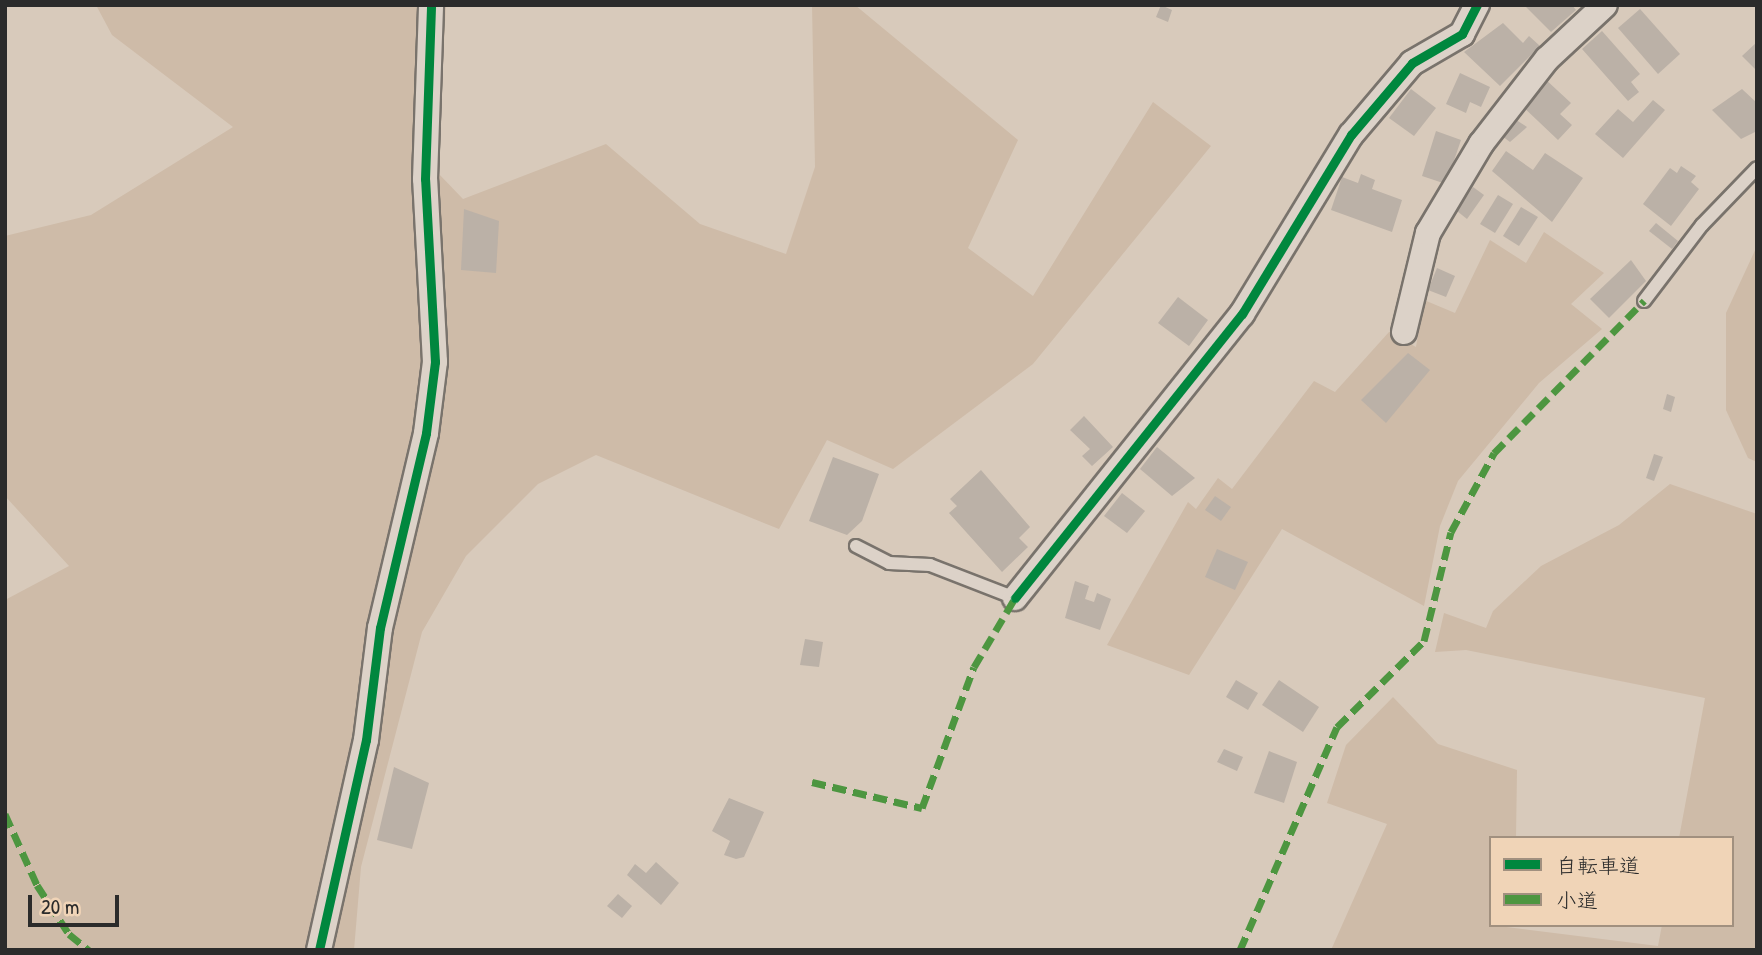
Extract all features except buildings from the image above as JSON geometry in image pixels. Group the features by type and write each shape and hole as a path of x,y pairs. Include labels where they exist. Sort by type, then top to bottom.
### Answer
{"street":[{"path":"320,950 366,740 380,628 426,433 435,362 425,179 431,5"},
{"path":"1015,598 1242,314 1351,135 1412,63 1462,34 1477,5"},
{"path":"1404,332 1428,233 1445,213 1480,144 1546,59 1605,5"}],"lane":[{"path":"1644,301 1702,225 1757,169"},
{"path":"856,546 889,563 930,565 1015,598"}],"shaded area":[{"path":"96,5 446,5 437,172 463,199 606,144 700,224 786,254 815,167 812,5 855,5 1018,140 968,248 1033,296 1153,102 1211,146 1033,364 893,469 827,440 779,529 596,455 538,484 466,556 422,632 361,867 354,950 5,950 5,600 69,566 5,496 5,236 91,215 233,127 112,35"},
{"path":"1544,232 1604,273 1571,304 1602,329 1539,383 1458,481 1440,526 1424,606 1282,529 1189,675 1107,645 1188,502 1196,509 1218,478 1232,489 1314,381 1335,392 1389,332 1416,347 1424,300 1455,313 1490,240 1526,263"},
{"path":"1757,246 1757,462 1748,458 1726,410 1726,313"},
{"path":"1670,484 1757,514 1757,950 1331,950 1387,824 1327,803 1346,745 1393,697 1438,744 1517,770 1516,836 1489,836 1489,927 1658,946 1662,927 1734,927 1734,836 1679,836 1705,698 1466,650 1435,652 1444,613 1486,628 1493,611 1541,566 1619,525"}],"marked path":[{"path":"1240,950 1337,727 1424,641 1451,532 1494,453 1644,301"},
{"path":"812,782 922,808 974,667 1015,598"},
{"path":"5,814 37,885 69,934 89,950"}],"cycle path":[{"path":"319,950 366,740 380,628 426,433 435,362 425,179 431,5"},
{"path":"1015,598 1242,314 1351,135 1412,63 1462,34 1477,5"}]}
